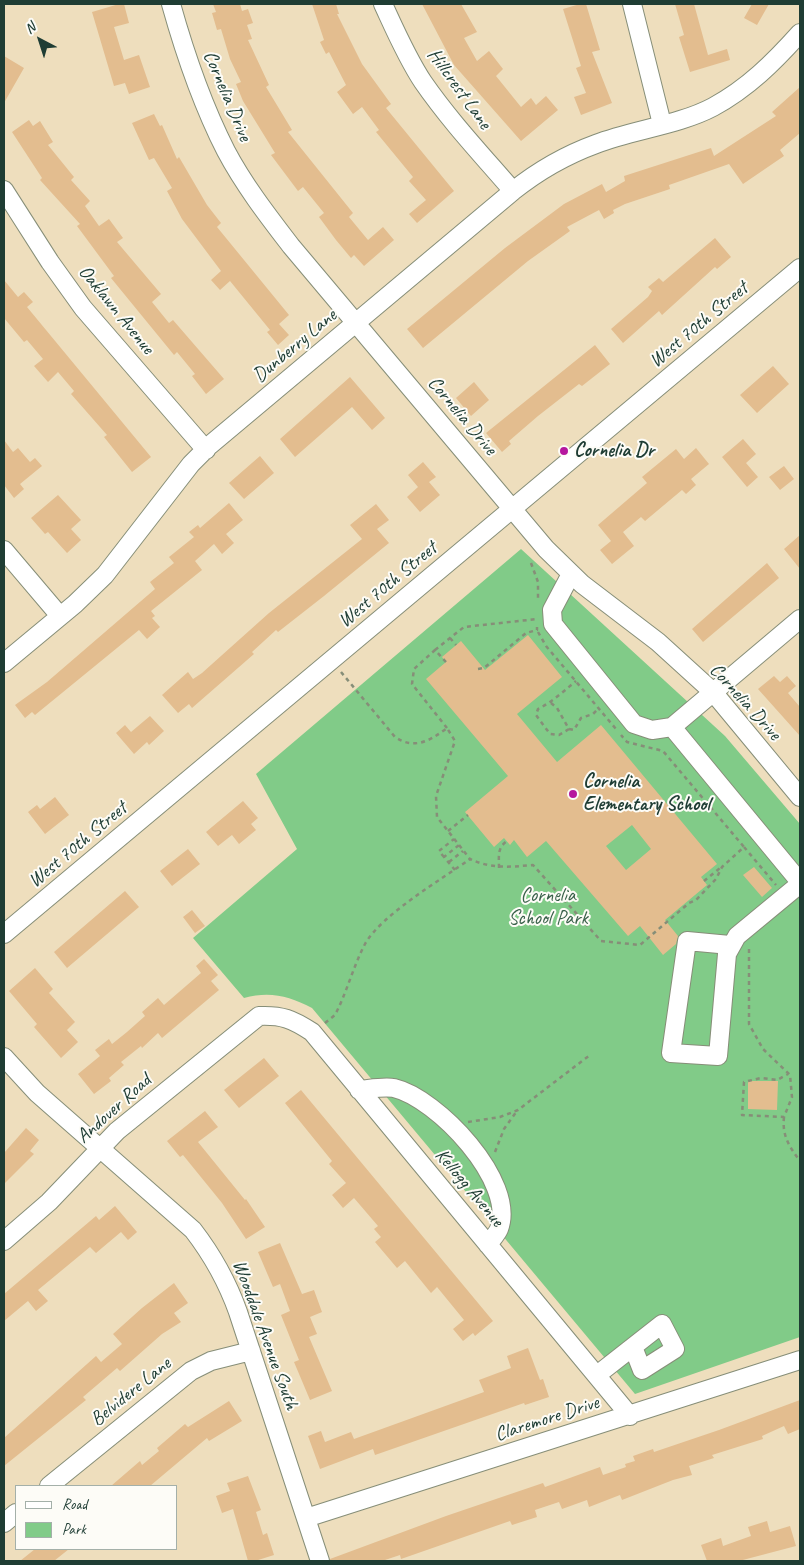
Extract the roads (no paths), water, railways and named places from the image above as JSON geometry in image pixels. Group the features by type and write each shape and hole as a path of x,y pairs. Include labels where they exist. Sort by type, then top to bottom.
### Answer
{"street":[{"name":"Cornelia Drive","path":"171,4 202,100 227,152 257,200 291,246 512,508 571,574 658,642 712,692 800,797"},
{"name":"Hillcrest Lane","path":"383,4 401,43 422,81 448,116 513,191"},
{"path":"632,4 662,124"},
{"name":"Dunberry Lane","path":"4,663 105,575 191,464 206,450 530,177 562,158 596,144 711,108 742,90 770,66 800,33"},
{"name":"Oaklawn Avenue","path":"4,190 50,262 83,308 206,450"},
{"name":"West 70th Street","path":"4,934 512,508 798,276"},
{"path":"4,550 60,616"},
{"path":"571,574 552,610 553,624 634,724 652,730 672,726 800,619"},
{"path":"672,726 800,883 737,936 730,945 727,954 718,1056 671,1053 687,941 730,945"},
{"name":"Kellogg Avenue","path":"259,1016 279,1016 296,1022 312,1032 630,1416"},
{"name":"Andover Road","path":"4,1241 49,1202 100,1147 259,1016"},
{"name":"Wooddale Avenue South","path":"4,1057 37,1093 193,1230 212,1255 227,1283 320,1561"},
{"path":"359,1090 393,1088 420,1100 452,1125 472,1146 487,1171 501,1204 499,1229 488,1244"},
{"path":"597,1376 633,1346"},
{"name":"Belvidere Lane","path":"50,1485 190,1371 211,1361 251,1352"},
{"name":"Claremore Drive","path":"306,1518 630,1416 800,1360"},
{"path":"4,1524 15,1514"}],"place":[{"name":"Cornelia Dr","path":"564,451"},
{"name":"Cornelia Elementary School","path":"573,794"}],"park label":[{"name":"Cornelia School Park","path":"548,908"}]}
